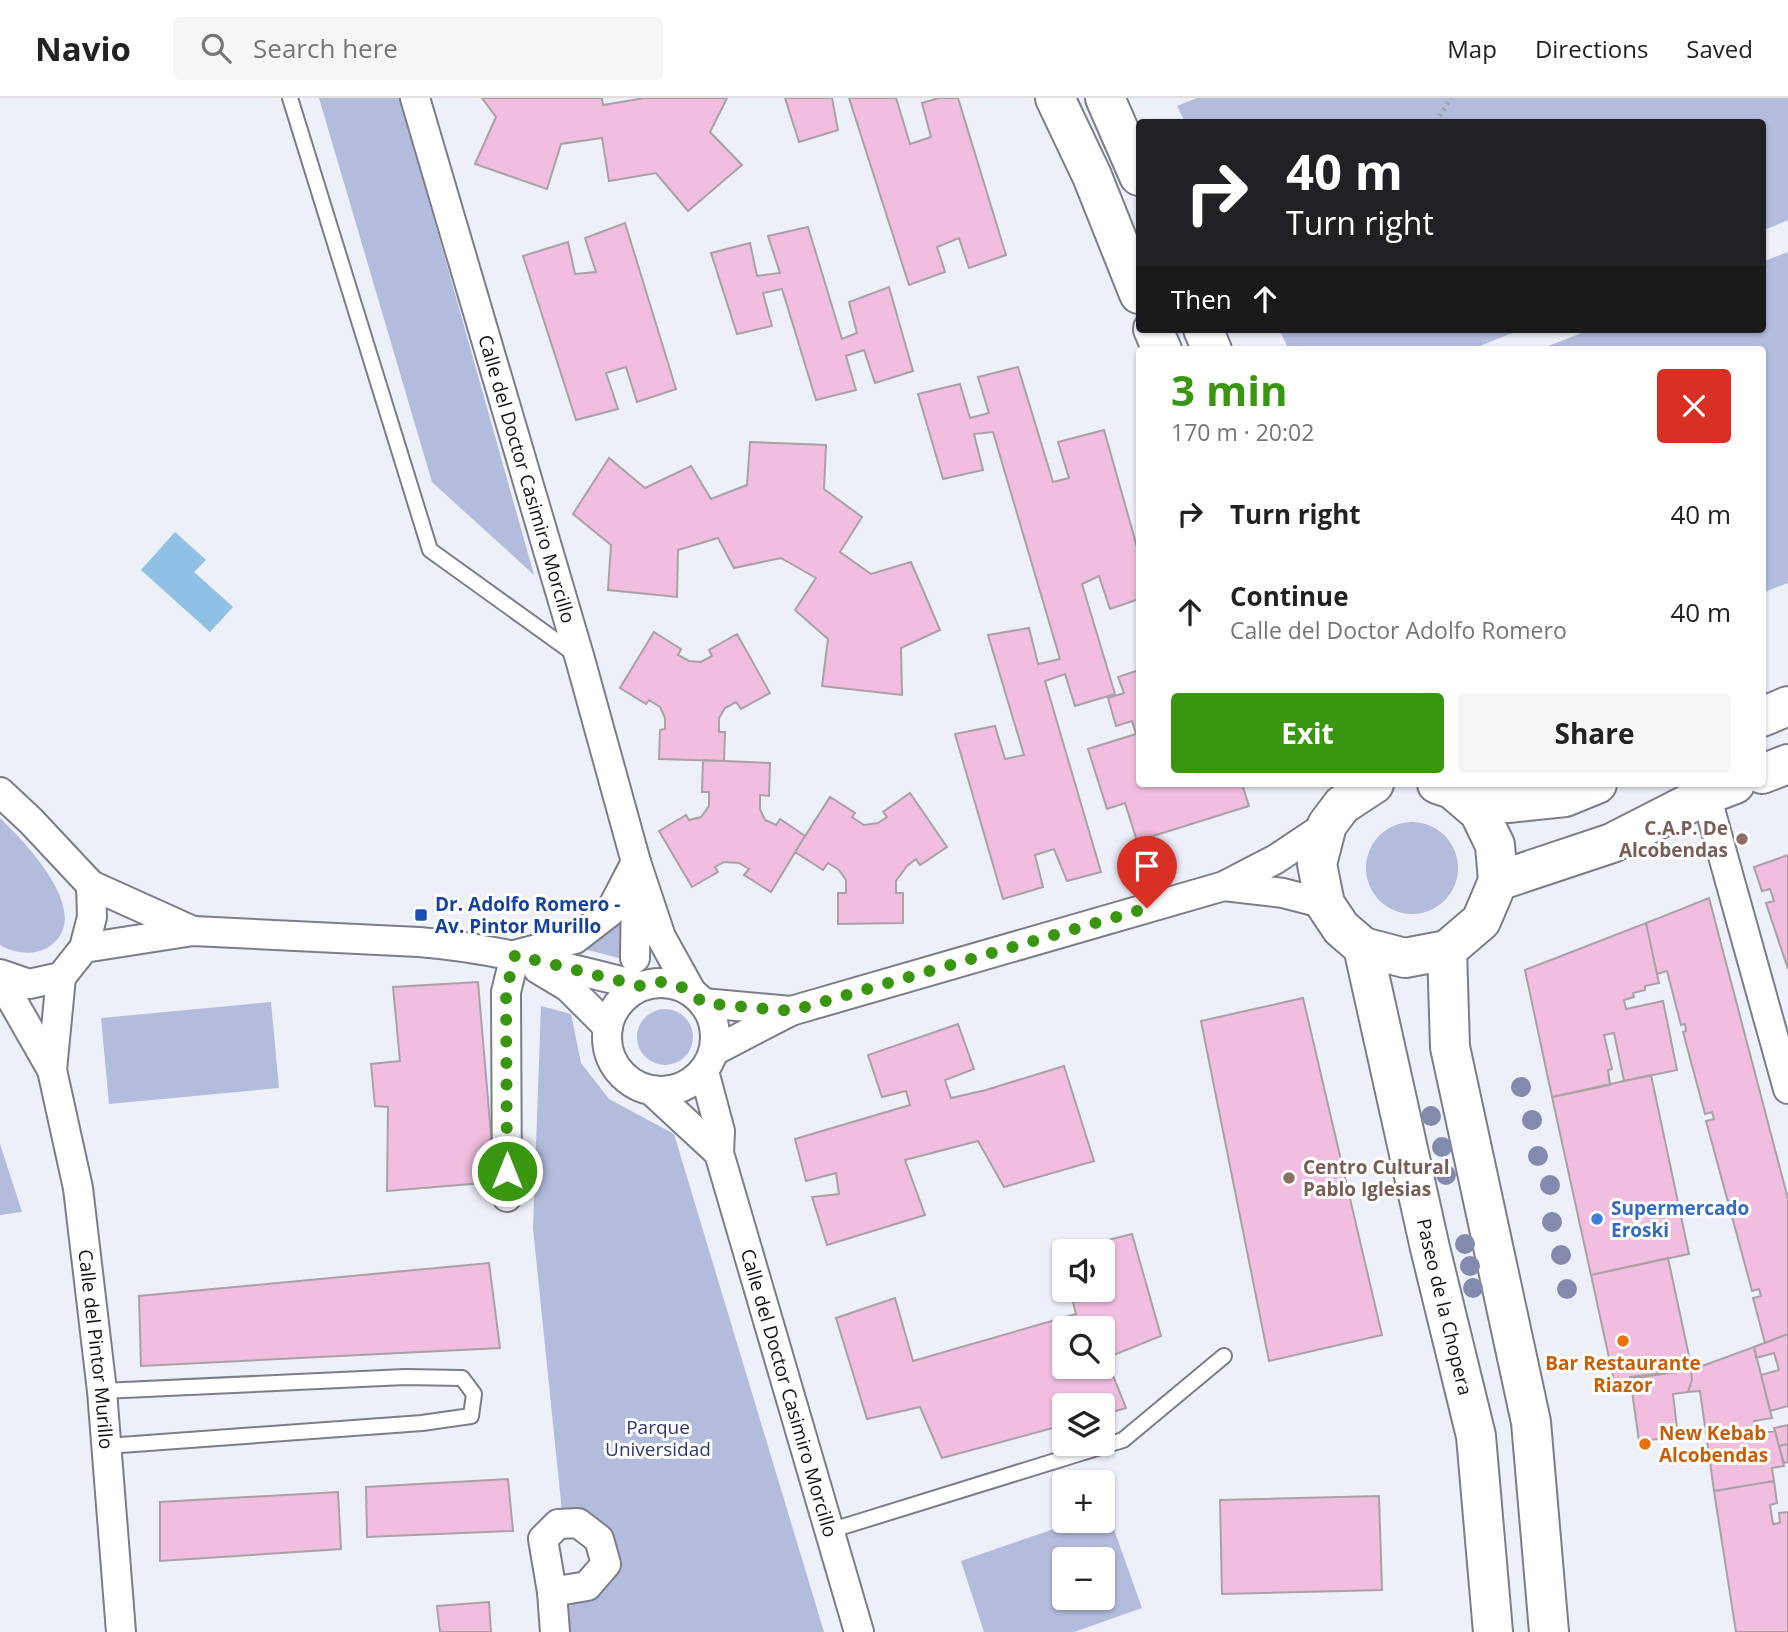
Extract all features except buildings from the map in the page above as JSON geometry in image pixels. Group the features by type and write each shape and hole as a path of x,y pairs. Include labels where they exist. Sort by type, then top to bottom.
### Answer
{"main road":[{"path":"1055,98 1092,176 1136,286"},
{"path":"1105,98 1136,169"},
{"path":"1766,715 1788,706"},
{"path":"1766,772 1788,764"},
{"path":"1368,787 1334,805 1317,864 1325,904 1341,928 1363,947 1405,958 1447,950 1481,921 1498,881 1495,845 1479,812 1445,787"},
{"path":"1448,787 1508,803 1565,797 1590,787"},
{"path":"1498,881 1612,843 1721,789"},
{"name":"Paseo de la Chopera","path":"1363,947 1430,1248 1476,1436 1493,1632"},
{"path":"1447,950 1450,1047 1531,1422 1549,1632"}],"street":[{"name":"Calle del Doctor Casimiro Morcillo","path":"415,98 580,659 636,862 662,937 697,997"},
{"path":"1721,789 1788,1090"},
{"path":"0,792 91,885 193,931"},
{"path":"709,1061 716,1034 712,1017 697,997 677,985 661,982 641,986 625,996 614,1010 608,1027 610,1053 622,1075 636,1086 652,1091 681,1088 694,1081 709,1061 791,1011 1224,886 1276,859 1334,805"},
{"name":"Calle del Doctor Casimiro Morcillo","path":"635,958 636,862"},
{"path":"515,955 575,939 610,912 636,862"},
{"path":"0,977 29,984 61,977 84,948 92,917 91,885"},
{"path":"1224,886 1283,893 1325,904"},
{"path":"84,948 193,931 455,945 515,955 641,986"},
{"path":"515,955 568,987 608,1027"},
{"path":"508,1197 506,992 515,955"},
{"name":"Calle del Pintor Murillo","path":"0,977 52,1070 78,1188 103,1391 121,1632"},
{"name":"Calle del Pintor Murillo","path":"52,1070 61,977"},
{"path":"697,997 791,1011"},
{"name":"Calle del Doctor Casimiro Morcillo","path":"709,1061 720,1131 719,1153 859,1632"},
{"path":"652,1091 719,1153"},
{"path":"552,1592 555,1632"}],"lane":[{"path":"290,98 430,550 580,659"},
{"path":"829,1531 1123,1440 1224,1356"},
{"path":"103,1391 405,1377 462,1378 474,1394 471,1416 422,1423 107,1446"}],"path":[{"path":"1438,119 1451,98"}],"green space":[{"path":"319,98 400,98 534,575 432,482"},
{"path":"1197,98 1788,98 1788,220 1766,229 1766,119 1184,119 1177,106"},
{"path":"1788,252 1788,583 1766,591 1766,346 1548,346 1582,333 1766,333 1766,260"},
{"path":"1281,333 1512,333 1480,346 1287,346"},
{"path":"0,818 40,862 61,900 65,918 61,935 47,948 36,952 23,953 0,945"},
{"path":"1403,822 1421,822 1438,829 1451,842 1458,859 1458,877 1451,894 1438,907 1421,914 1403,914 1386,907 1373,894 1366,877 1366,859 1373,842 1386,829"},
{"path":"625,912 623,959 584,949 615,925"},
{"path":"271,1002 279,1088 109,1104 101,1018"},
{"name":"Parque Universidad","path":"541,1006 571,1014 581,1063 609,1099 674,1134 824,1632 567,1632 564,1611 607,1574 562,1512 533,1228"},
{"path":"659,1009 671,1009 681,1013 689,1021 693,1037 689,1053 681,1061 671,1065 659,1065 649,1061 641,1053 637,1043 637,1031 641,1021 649,1013"},
{"path":"0,1144 22,1212 0,1215"},
{"path":"1052,1530 1052,1533 1115,1532 1142,1608 1074,1632 984,1632 961,1561"}],"shaded area":[{"path":"175,532 206,560 194,572 233,607 210,632 141,570"}],"place":[{"name":"C.A.P. De Alcobendas","path":"1742,839"},
{"name":"Dr. Adolfo Romero - Av. Pintor Murillo","path":"421,915"},
{"name":"Centro Cultural Pablo Iglesias","path":"1289,1178"},
{"name":"Supermercado Eroski","path":"1597,1219"},
{"name":"Bar Restaurante Riazor","path":"1623,1341"},
{"name":"New Kebab Alcobendas","path":"1645,1444"}],"route":[{"path":"507,1171 506,992 515,955 641,986 661,982 677,985 691,992 703,1003 791,1011 1147,908"}]}
